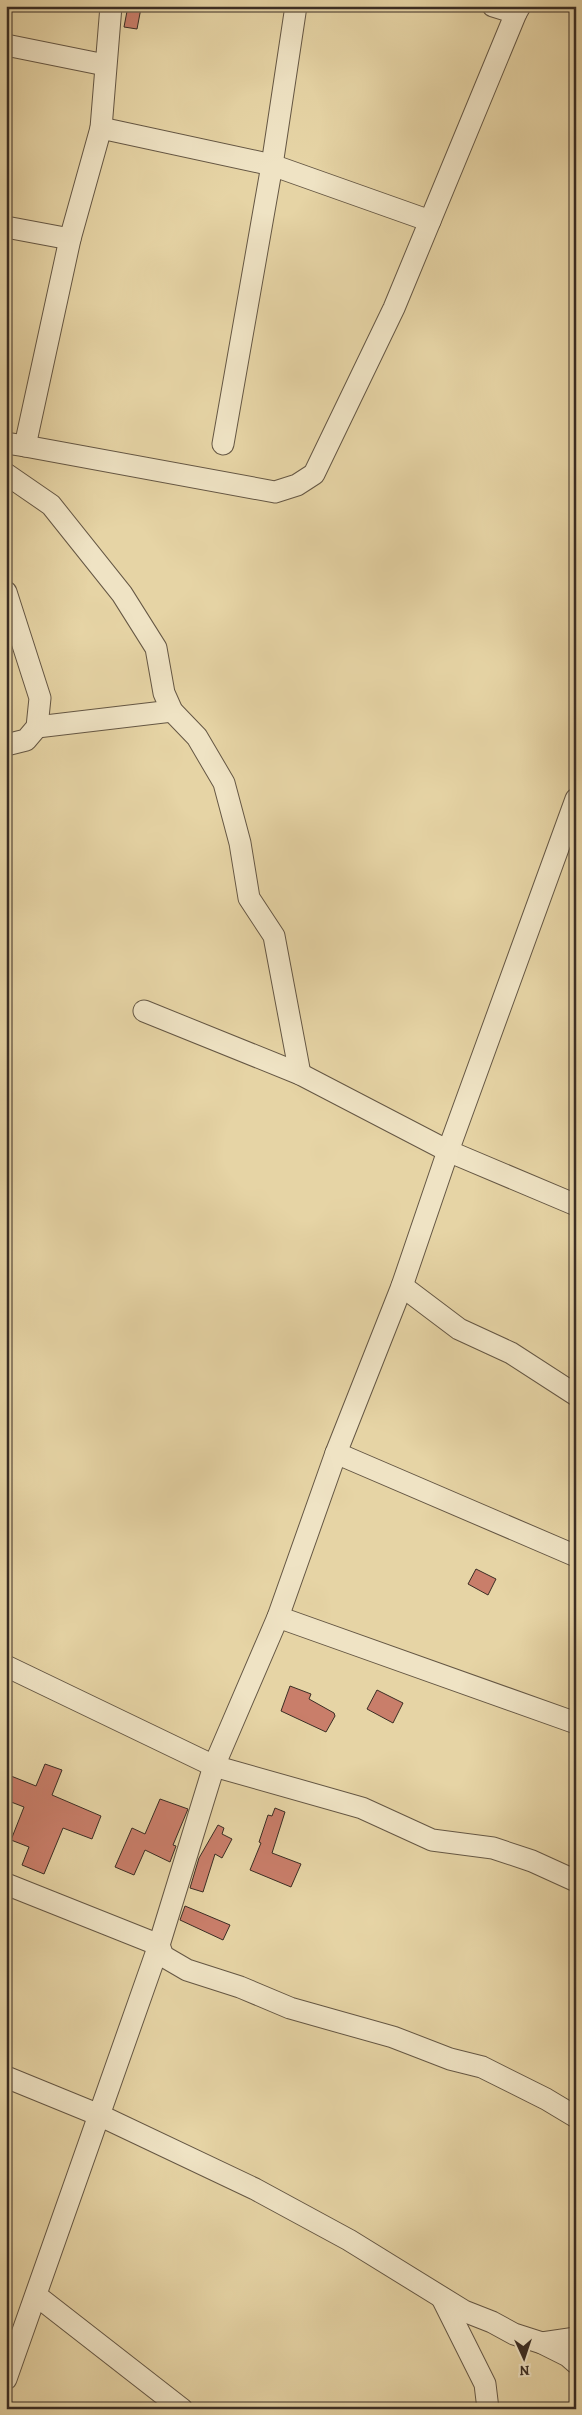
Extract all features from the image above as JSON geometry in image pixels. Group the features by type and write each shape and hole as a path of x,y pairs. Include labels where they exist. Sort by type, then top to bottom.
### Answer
{"street":[{"path":"111,6 101,128 16,444 274,492 297,485 314,474 334,436 394,308 518,10 493,6"},
{"path":"223,444 272,165 296,6"},
{"path":"6,45 105,65"},
{"path":"101,128 272,165 430,221"},
{"path":"6,227 70,239"},
{"path":"6,474 51,505 122,594 156,648 164,693 172,711 197,737 224,783 240,842 249,898 274,936 300,1074"},
{"path":"6,592 40,698 37,726 26,740 6,745"},
{"path":"37,726 172,711"},
{"path":"6,2379 37,2296 159,1945 214,1766 278,1617 336,1453 402,1286 448,1151 576,799"},
{"path":"144,1011 300,1074 448,1151 576,1205"},
{"path":"402,1286 459,1329 511,1353 576,1395"},
{"path":"336,1453 576,1556"},
{"path":"278,1617 576,1723"},
{"path":"6,1666 214,1766 362,1808 432,1840 493,1848 532,1861 576,1881"},
{"path":"6,1884 159,1945 163,1956 187,1970 240,1987 290,2008 393,2037 450,2059 482,2067 546,2099 576,2117"},
{"path":"6,2077 99,2115 255,2189 349,2240 442,2298 514,2334 568,2356 576,2363"},
{"path":"37,2296 182,2409"},
{"path":"442,2298 485,2384 488,2409"},
{"path":"542,2344 576,2338"}],"building":[{"path":"128,6 141,8 137,29 124,27"},
{"path":"476,1569 496,1579 488,1595 468,1584"},
{"path":"290,1686 311,1694 309,1699 334,1713 335,1716 326,1732 281,1711"},
{"path":"377,1690 403,1703 393,1723 367,1709"},
{"path":"45,1764 62,1770 52,1795 101,1816 92,1839 63,1828 44,1874 22,1865 29,1847 11,1840 24,1807 6,1800 6,1774 36,1786"},
{"path":"160,1799 188,1809 173,1845 176,1846 170,1862 145,1850 134,1875 115,1867 132,1828 145,1834"},
{"path":"275,1808 285,1812 272,1853 301,1864 291,1887 250,1870 261,1843 259,1842 268,1815 272,1816"},
{"path":"218,1825 224,1828 222,1834 232,1839 222,1858 215,1854 203,1892 190,1888 199,1858"},
{"path":"185,1906 230,1925 223,1940 180,1920"}]}
